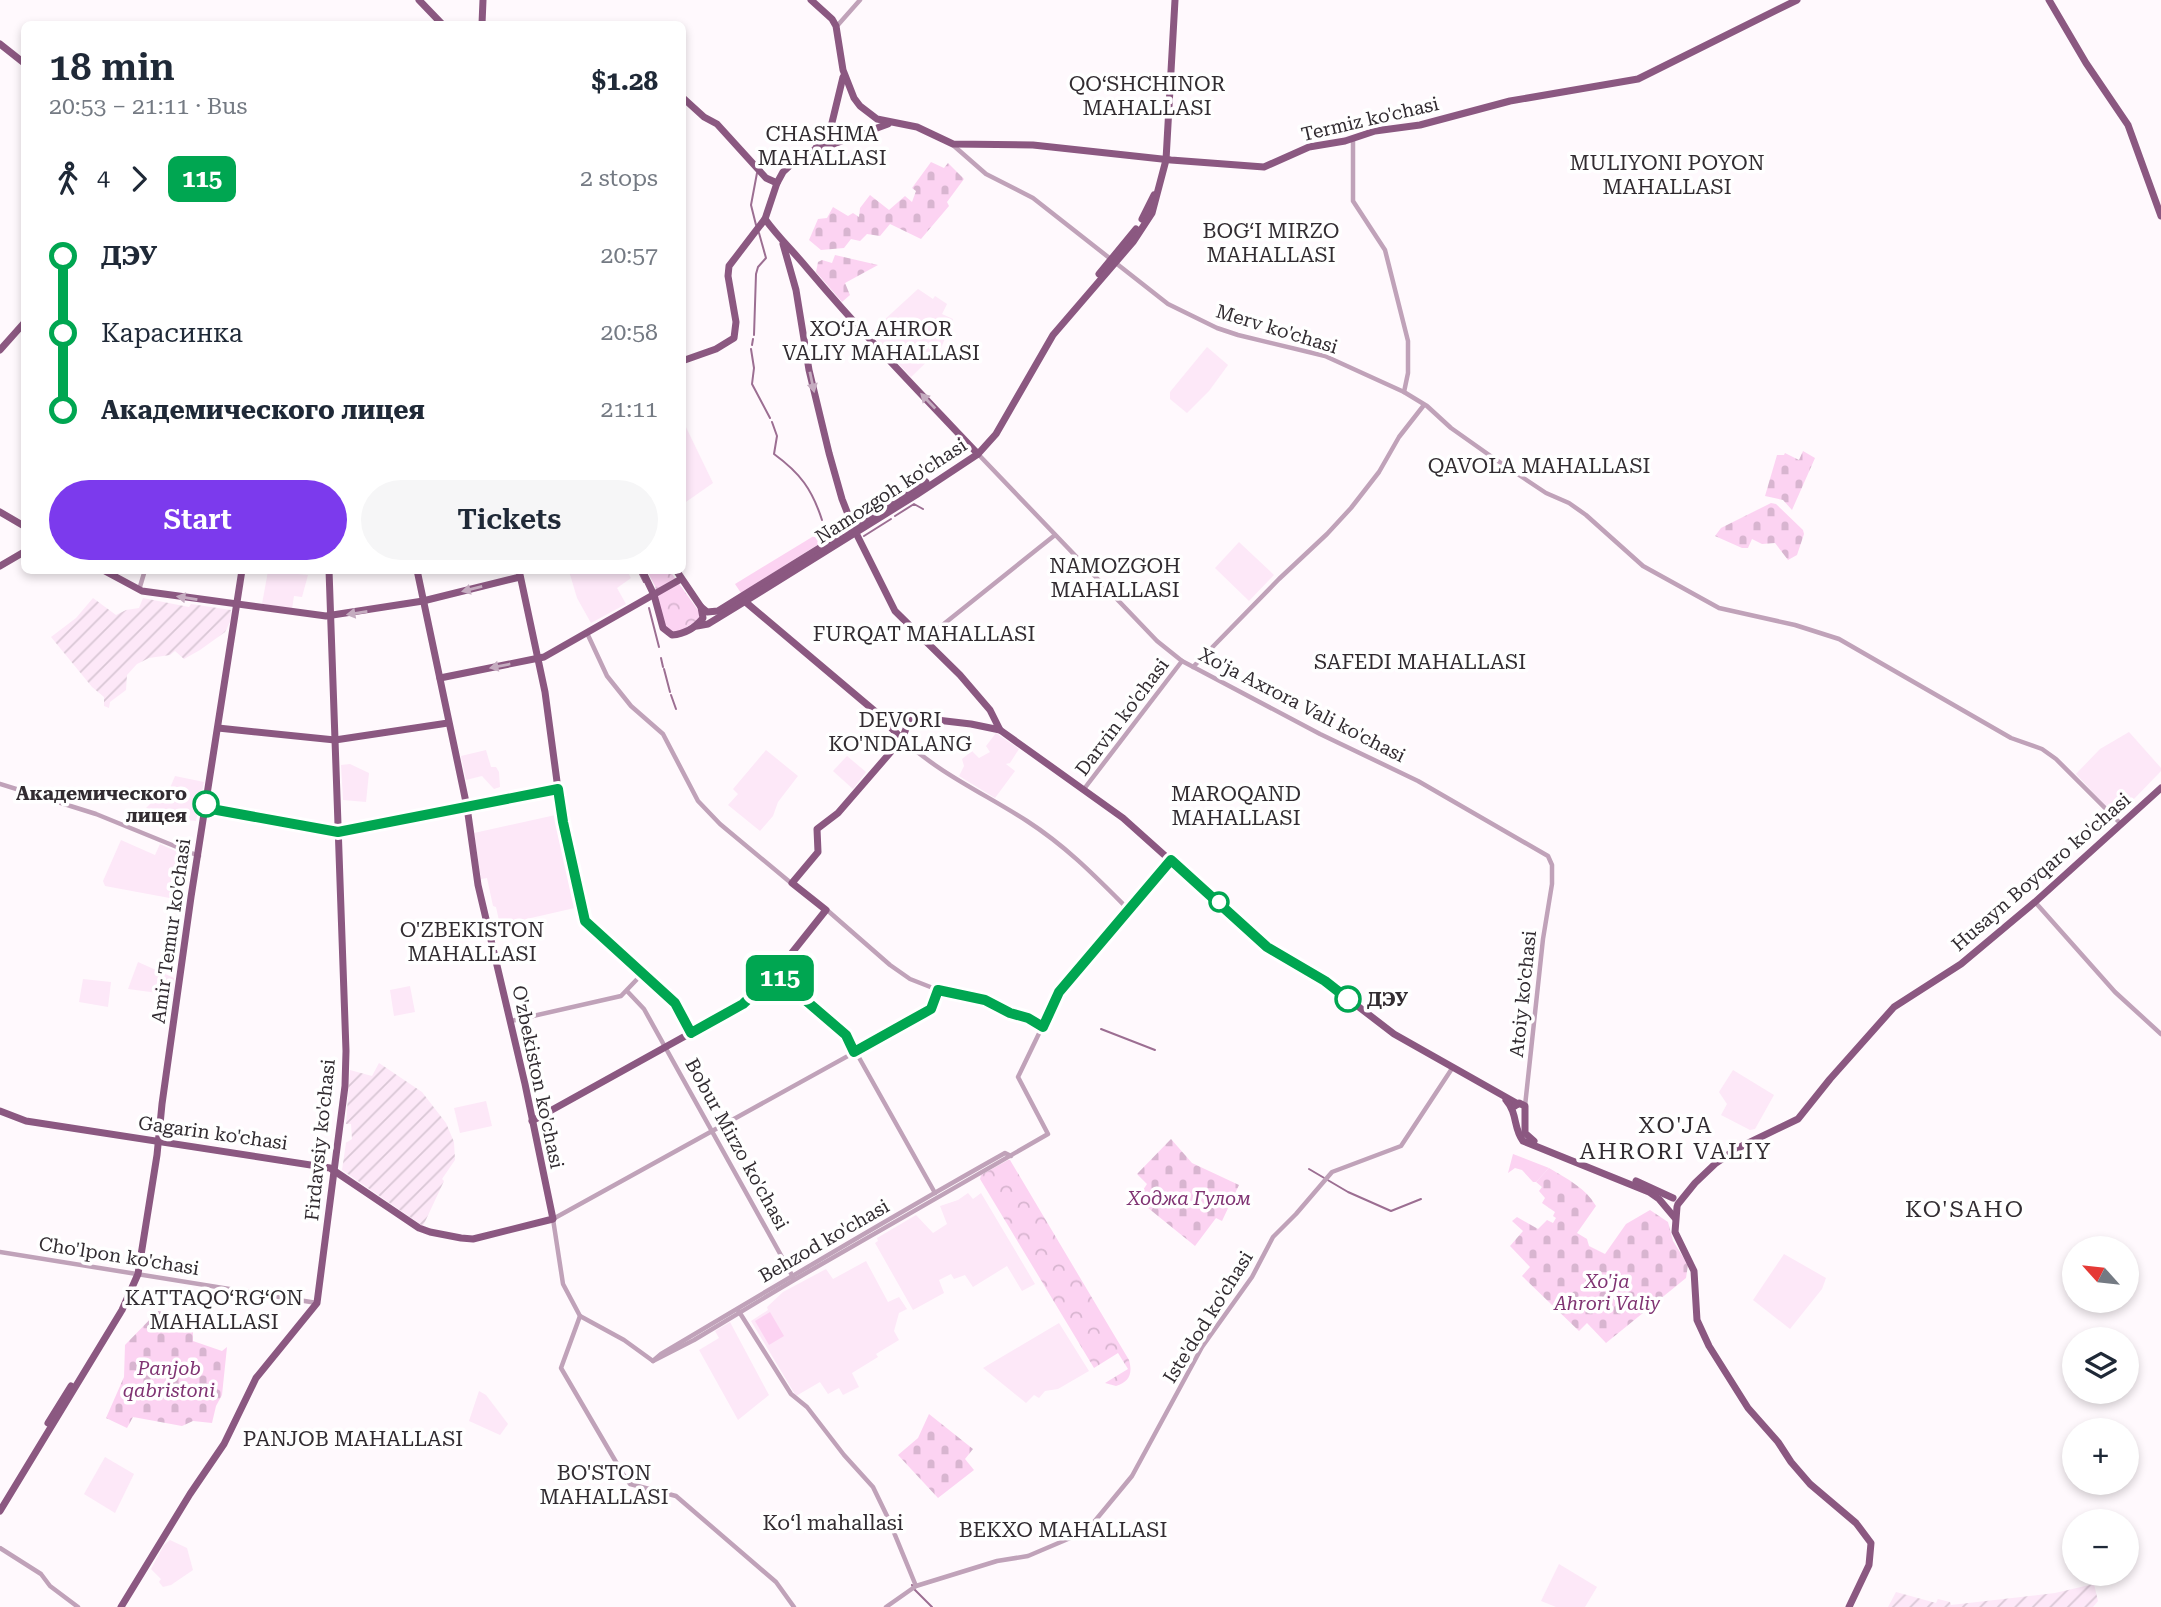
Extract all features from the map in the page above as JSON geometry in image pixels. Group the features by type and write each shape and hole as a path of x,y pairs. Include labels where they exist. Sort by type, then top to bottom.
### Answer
{"main road":[{"path":"419,0 439,21"},
{"path":"482,21 483,0"},
{"path":"811,0 836,26 843,70 843,83 827,143"},
{"name":"Namozgoh ko'chasi","path":"697,625 708,624 976,452 996,434 1053,335 1114,261 1146,214 1154,196 1164,159 1173,0"},
{"name":"Termiz ko'chasi","path":"873,117 920,128 953,144 1033,145 1264,167 1309,147 1353,139 1375,131 1420,125 1510,102 1638,79 1797,0"},
{"path":"2049,0 2086,63 2128,125 2161,216"},
{"path":"0,39 21,55"},
{"path":"0,44 21,60"},
{"path":"843,70 859,105 873,117 875,123 867,130"},
{"path":"839,93 844,86 850,90"},
{"path":"686,101 704,117 717,124 766,178 777,183"},
{"path":"686,360 725,345 734,338 736,322 728,268 765,219 777,183 787,168 827,143 895,123"},
{"name":"Xo'ja Axrora Vali ko'chasi","path":"765,219 783,244 976,452"},
{"path":"783,244 794,281 829,453 854,530 895,611 960,674 990,710 1000,730"},
{"path":"0,350 21,326"},
{"path":"0,512 21,524"},
{"path":"0,569 21,556"},
{"path":"110,574 138,590 330,616 425,600 519,574 545,692 558,789 338,832 206,808"},
{"name":"Amir Temur ko'chasi","path":"0,1501 122,1310 136,1273 241,574"},
{"path":"329,574 330,616"},
{"name":"O'zbekiston ko'chasi","path":"418,574 467,807 478,884 553,1219"},
{"path":"643,574 663,628 668,634 681,634 704,618 701,607 678,574"},
{"path":"440,678 538,658 681,579"},
{"path":"743,600 877,713 902,739"},
{"name":"Namozgoh ko'chasi","path":"701,607 707,612 718,611 743,600"},
{"name":"Firdavsiy ko'chasi","path":"317,1303 345,1086 346,1053 330,616"},
{"path":"877,713 1000,730 1123,818 1267,947 1325,981 1394,1034 1519,1109 1525,1133 1531,1140 1673,1204"},
{"path":"532,1122 743,1004 775,974 826,910 792,883 818,852 817,829 832,818 902,739 911,716"},
{"path":"218,728 335,740 448,723"},
{"name":"Husayn Boyqaro ko'chasi","path":"1673,1204 1706,1171 1725,1157 1798,1119 1894,1007 1961,964 2035,902 2161,788"},
{"path":"1519,1109 1517,1131 1523,1141 1673,1204"},
{"name":"Gagarin ko'chasi","path":"0,1112 26,1121 330,1168 419,1228 430,1232 473,1239 553,1219"},
{"path":"1660,1199 1675,1217"},
{"path":"1673,1204 1676,1237 1694,1271 1698,1325 1709,1346 1748,1408 1778,1442 1791,1462 1816,1489 1870,1533 1876,1548 1871,1567 1851,1607"},
{"path":"121,1607 224,1444 256,1378 317,1303"},
{"name":"Amir Temur ko'chasi","path":"0,1511 91,1356"}],"street":[{"path":"836,26 859,0"},
{"path":"1353,139 1353,201 1384,247 1408,341 1408,373 1404,392"},
{"path":"953,144 986,174 1033,198 1114,261"},
{"name":"Merv ko'chasi","path":"1114,261 1168,304 1195,318 1238,335 1325,355 1404,392 1492,457 1546,493 1569,503 1586,515 1643,566 1719,608 1795,625 1854,646 2011,738 2046,752 2120,823"},
{"path":"1193,667 1351,508 1424,405"},
{"name":"Xo'ja Axrora Vali ko'chasi","path":"976,452 1157,641 1182,661 1320,734 1418,781 1542,850 1552,865 1550,901"},
{"path":"925,639 1057,536"},
{"path":"138,590 144,574"},
{"path":"587,633 607,676 631,706 663,734 698,801 720,824 792,883"},
{"name":"Darvin ko'chasi","path":"1084,789 1182,661"},
{"path":"902,739 934,766 1052,838 1082,862 1128,909"},
{"path":"0,784 96,814 199,856"},
{"path":"558,789 585,921 675,1003 691,1033"},
{"path":"1011,1156 1048,1134 1017,1077 1059,992 1171,860"},
{"name":"Atoiy ko'chasi","path":"1519,1109 1528,1091 1533,1016 1550,901"},
{"path":"2035,902 2115,992 2161,1034"},
{"path":"826,910 890,965 911,979 938,990 985,1000 1043,1027"},
{"path":"510,1021 621,996 643,973"},
{"path":"775,974 846,1035 935,1193"},
{"path":"794,1607 776,1582 676,1496 630,1484 623,1474 561,1368 580,1316 563,1284 553,1219 931,1009 938,990"},
{"name":"Bobur Mirzo ko'chasi","path":"627,991 644,1009 793,1277"},
{"name":"Iste'dod ko'chasi","path":"886,1607 913,1587 978,1566 1028,1556 1082,1533 1132,1476 1202,1347 1252,1277 1273,1237 1297,1214 1332,1172 1401,1146 1453,1068"},
{"name":"Behzod ko'chasi","path":"580,1316 624,1340 653,1361 694,1340 738,1310 935,1193 1005,1153 1011,1156"},
{"name":"Behzod ko'chasi","path":"793,1277 1011,1156"},
{"name":"Cho'lpon ko'chasi","path":"0,1252 317,1303"},
{"path":"738,1310 791,1394 807,1407 873,1487 888,1518 913,1587"},
{"path":"0,1548 41,1574 53,1588 78,1607"}],"shaded area":[{"path":"918,289 947,304 942,314 953,319 941,348 911,377 870,333"},
{"path":"1207,347 1228,365 1209,391 1187,413 1170,399 1170,392"},
{"path":"686,427 713,483 686,502"},
{"path":"1239,542 1274,575 1249,601 1215,568"},
{"path":"267,574 308,575 302,597 294,596 292,609 262,604"},
{"path":"570,574 629,574 631,578 617,588 626,604 591,623 577,598"},
{"path":"93,598 116,615 139,608 143,598 189,607 191,604 231,610 230,622 225,632 184,659 175,651 170,655 149,658 137,664 127,675 126,690 110,702 109,708 104,706 104,697 92,687 51,637 76,618"},
{"path":"2129,732 2161,771 2132,801 2128,798 2112,813 2076,774 2100,749"},
{"path":"996,733 1019,749 1010,763 1006,764 1015,771 995,798 959,776 964,766 962,759 972,751 979,758 990,752 986,746"},
{"path":"486,750 491,767 496,767 499,772 500,787 494,789 482,776 466,780 461,756"},
{"path":"766,750 798,776 778,802 773,816 760,831 728,805 738,794 733,789"},
{"path":"847,756 866,772 853,789 833,771"},
{"path":"350,764 369,773 366,802 343,800 341,765"},
{"path":"175,776 204,782 196,821 177,819 146,808 153,801 157,802 170,788"},
{"path":"560,814 579,907 500,925 487,878 481,879 474,833"},
{"path":"121,840 155,855 160,844 182,854 175,899 105,886 103,881"},
{"path":"138,962 174,978 173,995 128,989"},
{"path":"83,979 111,982 108,1007 79,1002"},
{"path":"410,986 415,1012 394,1016 390,990"},
{"path":"379,1063 422,1092 446,1123 454,1142 455,1160 442,1179 444,1181 423,1226 342,1170 346,1143 352,1139 351,1124 346,1124 350,1070 372,1076"},
{"path":"1733,1070 1774,1095 1755,1129 1750,1130 1721,1115 1727,1104 1719,1092"},
{"path":"486,1101 492,1126 460,1133 454,1108"},
{"path":"968,1193 973,1199 981,1193 1035,1284 1022,1291 1007,1266 973,1287 965,1275 954,1279 951,1274 939,1280 944,1293 913,1310 875,1243 877,1238 916,1215 933,1233 947,1224 940,1206 958,1200"},
{"path":"1784,1254 1826,1278 1822,1289 1790,1329 1753,1300"},
{"path":"866,1261 888,1302 899,1297 907,1309 899,1313 894,1331 899,1340 852,1373 859,1387 843,1395 839,1388 828,1394 820,1382 796,1396 751,1321 768,1310 767,1307 783,1292 826,1269 833,1279"},
{"path":"730,1322 769,1395 738,1420 699,1350 719,1338 715,1331"},
{"path":"1059,1323 1089,1371 1058,1389 1045,1391 1039,1398 1034,1395 1026,1403 983,1368"},
{"path":"479,1391 486,1395 508,1424 500,1435 469,1421"},
{"path":"105,1457 134,1474 115,1513 84,1494"},
{"path":"170,1540 187,1548 193,1570 171,1585 163,1587 159,1582 161,1579 151,1569 164,1545"},
{"path":"1559,1564 1597,1587 1585,1607 1556,1607 1541,1601"},
{"path":"2094,1586 2098,1601 2093,1607 1888,1607 1896,1592 1936,1603 1938,1599 1950,1602 1951,1605"}],"green space":[{"path":"931,162 944,168 948,163 964,179 947,202 949,206 921,239 890,224 880,236 867,234 860,241 851,239 844,248 821,250 809,240 818,219 827,218 833,207 848,216 853,213 859,217 860,208 870,195 889,210 905,196 912,202 916,191 912,188"},
{"path":"835,255 878,265 845,283 850,295 842,302 816,272 818,262 822,260 832,263"},
{"path":"1803,451 1815,458 1792,510 1783,500 1765,496 1777,455 1785,453 1799,460"},
{"path":"1771,503 1776,504 1803,530 1797,555 1788,560 1775,543 1762,544 1752,539 1748,548 1742,548 1715,536 1721,528"},
{"path":"845,517 849,525 741,593 735,584"},
{"path":"649,574 672,574 700,613 698,620 680,631 670,632 664,624 655,586"},
{"name":"Ходжа Гулом","path":"1171,1139 1192,1163 1239,1185 1222,1221 1216,1218 1195,1246 1137,1199 1147,1184 1137,1174"},
{"path":"1513,1154 1549,1168 1536,1182 1522,1170 1515,1168 1508,1173"},
{"path":"1008,1160 1129,1360 1129,1377 1116,1386 1105,1383 1128,1369 1118,1353 1094,1368 980,1179 981,1175"},
{"name":"Xo'ja Ahrori Valiy","path":"1549,1168 1581,1189 1596,1206 1577,1233 1587,1239 1589,1246 1605,1254 1626,1224 1650,1210 1668,1222 1673,1241 1688,1265 1686,1278 1606,1343 1587,1323 1579,1331 1522,1276 1530,1267 1510,1246 1523,1231 1512,1221 1517,1217 1538,1229 1547,1220 1553,1223 1556,1218 1553,1216 1555,1212 1542,1203 1545,1198 1539,1191 1542,1187 1536,1182"},
{"name":"Panjob qabristoni","path":"158,1311 193,1317 193,1341 222,1351 227,1347 222,1395 212,1423 193,1421 182,1426 133,1417 127,1428 106,1418 124,1377 125,1345"},
{"path":"770,1312 784,1336 769,1345 755,1321"},
{"path":"929,1414 973,1449 965,1459 974,1470 938,1498 898,1455 918,1438"}],"waterway":[{"path":"756,225 751,205 757,173"},
{"path":"754,335 756,274 766,258 759,233"},
{"path":"752,345 753,339"},
{"path":"751,349 754,368 752,384 770,418"},
{"path":"772,422 777,436 774,454 804,482 822,520"},
{"path":"895,516 914,504 923,509"},
{"path":"864,536 891,519"},
{"path":"640,574 644,582"},
{"path":"649,608 659,647"},
{"path":"661,658 663,667"},
{"path":"664,669 670,692"},
{"path":"671,695 676,709"},
{"path":"1101,1029 1155,1050"},
{"path":"1309,1169 1348,1192 1391,1211 1421,1199"},
{"path":"912,1585 932,1607"}],"bus line":[{"name":"115","path":"206,804 206,808 338,832 558,789 585,921 675,1003 691,1033 743,1004 775,974 846,1035 854,1052 931,1009 938,990 985,1000 1043,1027 1059,992 1171,860 1267,947 1325,981 1348,999"}],"place":[{"name":"Академического лицея","path":"206,804"},
{"name":"ДЭУ","path":"1348,999"}],"district":[{"name":"QO‘SHCHINOR MAHALLASI","path":"1147,96"},
{"name":"CHASHMA MAHALLASI","path":"822,146"},
{"name":"MULIYONI POYON MAHALLASI","path":"1667,175"},
{"name":"BOG‘I MIRZO MAHALLASI","path":"1271,243"},
{"name":"XO‘JA AHROR VALIY MAHALLASI","path":"881,341"},
{"name":"QAVOLA MAHALLASI","path":"1539,466"},
{"name":"NAMOZGOH MAHALLASI","path":"1115,578"},
{"name":"FURQAT MAHALLASI","path":"924,634"},
{"name":"SAFEDI MAHALLASI","path":"1420,662"},
{"name":"DEVORI KO'NDALANG","path":"900,732"},
{"name":"MAROQAND MAHALLASI","path":"1236,806"},
{"name":"O'ZBEKISTON MAHALLASI","path":"472,942"},
{"name":"XO'JA AHRORI VALIY","path":"1676,1138"},
{"name":"KO'SAHO","path":"1965,1209"},
{"name":"KATTAQO‘RG‘ON MAHALLASI","path":"214,1310"},
{"name":"PANJOB MAHALLASI","path":"353,1439"},
{"name":"BO'STON MAHALLASI","path":"604,1485"},
{"name":"Koʻl mahallasi","path":"833,1523"},
{"name":"BEKXO MAHALLASI","path":"1063,1530"}]}
